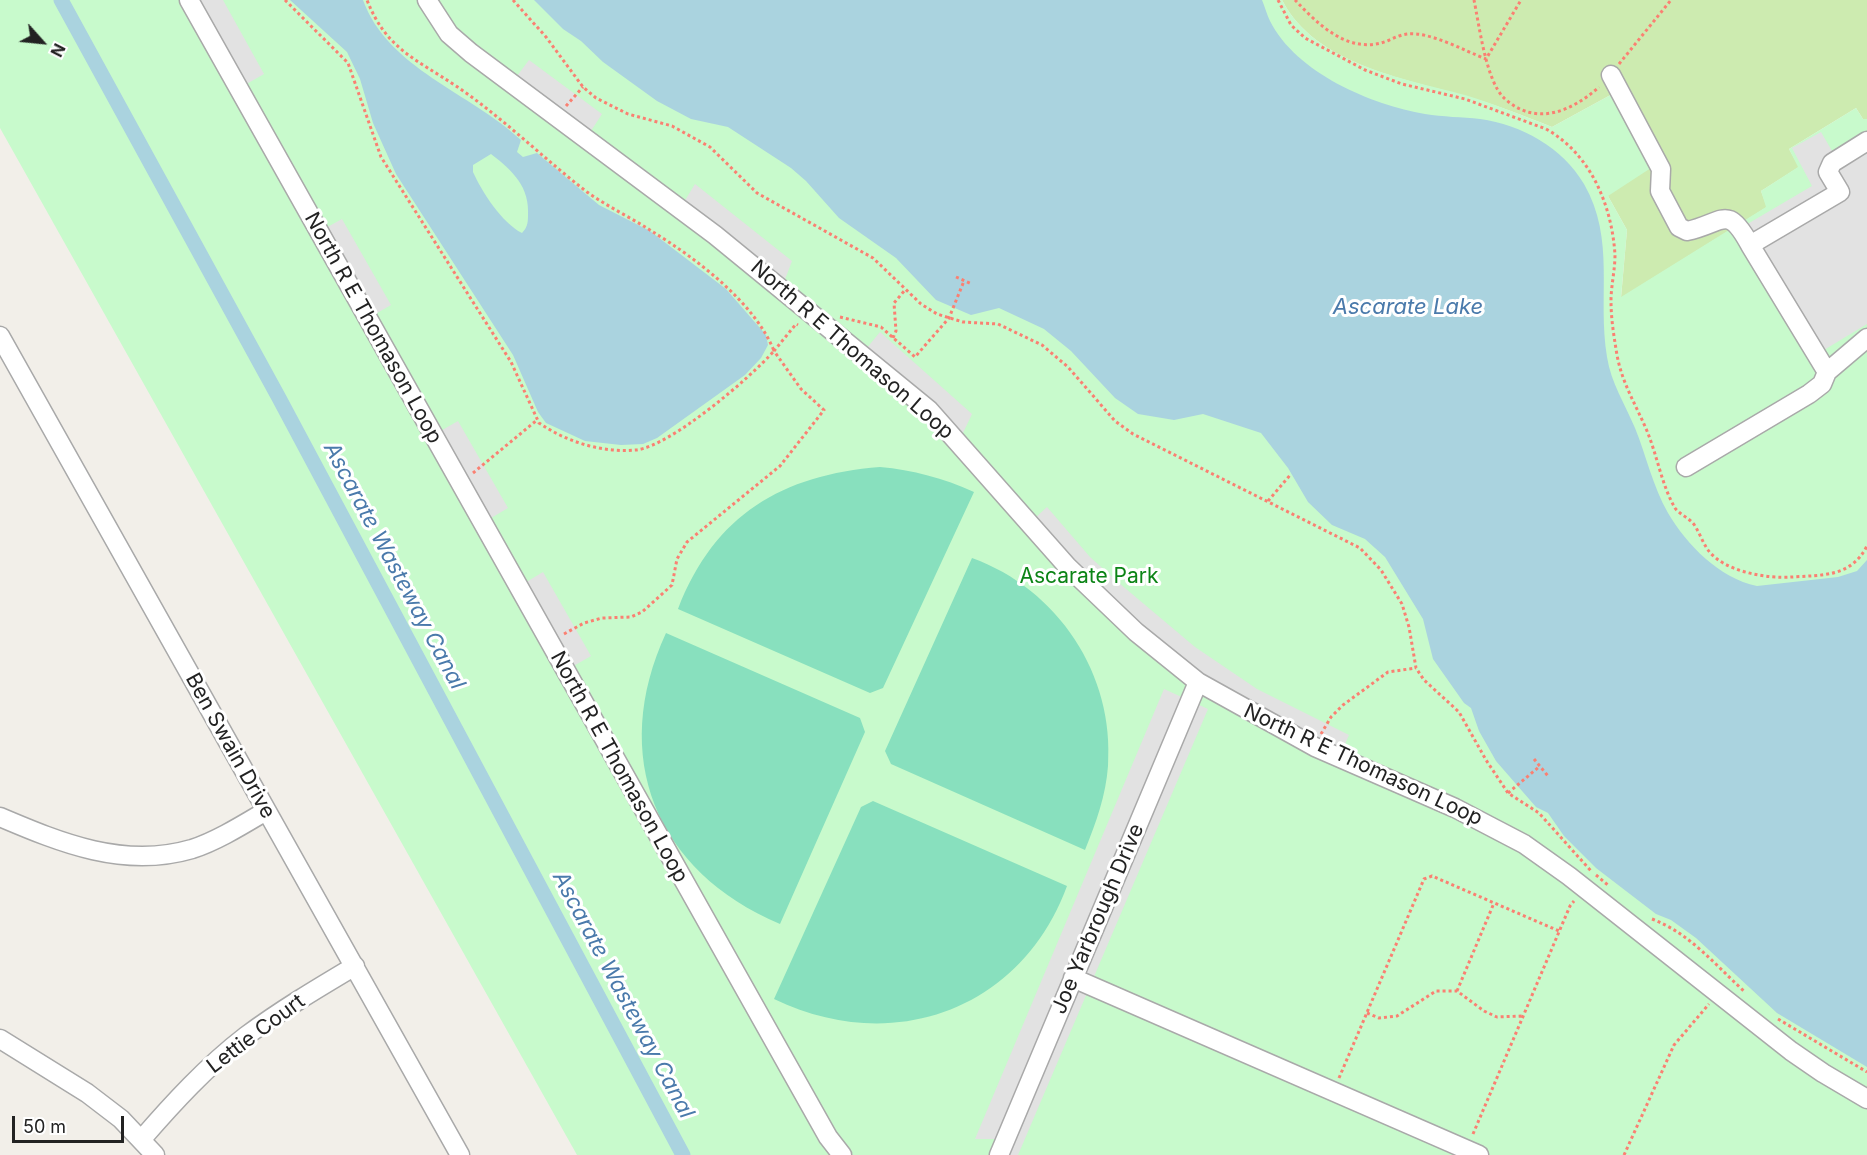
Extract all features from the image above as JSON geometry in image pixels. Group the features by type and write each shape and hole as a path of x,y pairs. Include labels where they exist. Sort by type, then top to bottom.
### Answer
{"street":[{"name":"North R E Thomason Loop","path":"189,0 828,1137 842,1155"},
{"name":"North R E Thomason Loop","path":"427,0 449,34 471,53 716,235 929,410 1067,566 1136,632 1197,682 1315,747 1495,828 1524,844 1823,1073 1867,1099"},
{"path":"1611,75 1661,169 1660,191 1679,227 1687,231 1724,218 1733,220 1739,225 1827,372"},
{"path":"1750,245 1840,192 1828,172 1833,163 1867,141"},
{"name":"Ben Swain Drive","path":"0,336 460,1155"},
{"path":"1686,467 1809,394 1822,384 1827,372 1867,338"},
{"name":"Joe Yarbrough Drive","path":"999,1155 1197,682"},
{"path":"0,817 63,844 104,854 132,856 192,849 266,812"},
{"name":"Lettie Court","path":"141,1140 202,1074 244,1037 284,1009 355,966"},
{"path":"1073,978 1472,1152"},
{"path":"0,1039 87,1093 121,1119 155,1155"}],"path":[{"path":"285,0 348,63 381,157 511,362 537,420 547,429 586,446 638,450 684,426 751,376 774,351 758,320 734,294 654,232 588,192 456,86 406,55 388,37 367,0"},
{"path":"513,0 546,37 583,87 610,106 628,114 666,123 710,147 757,193 864,252 921,304 950,318 963,322 991,322 1032,339 1068,367 1124,428 1324,532 1352,543 1370,557 1405,612 1416,668 1424,680 1460,712 1486,760 1508,793 1539,813 1572,852 1611,888"},
{"path":"1278,0 1291,25 1305,38 1365,70 1402,84 1466,99 1546,129 1557,135 1579,156 1604,200 1612,228 1615,258 1612,309 1614,338 1622,378 1647,431 1675,507 1695,526 1708,551 1736,568 1752,574 1786,578 1816,575 1850,567 1867,546"},
{"path":"1474,0 1486,59 1503,97 1528,112 1553,115 1596,89 1611,75 1671,0"},
{"path":"1486,59 1521,0"},
{"path":"1296,1 1317,22 1347,42 1378,44 1408,34 1438,39 1486,59"},
{"path":"574,95 583,87"},
{"path":"956,277 972,284"},
{"path":"950,318 964,281"},
{"path":"893,338 896,331 894,303 905,290"},
{"path":"549,643 584,623 602,618 632,617 642,612 672,585 677,559 687,542 780,466 824,410"},
{"path":"458,481 484,466 537,420"},
{"path":"1268,501 1290,474"},
{"path":"1315,747 1330,717 1343,705 1391,670 1416,668"},
{"path":"1534,759 1548,776"},
{"path":"1508,793 1540,766"},
{"path":"1334,1092 1424,879 1432,876 1559,931"},
{"path":"1472,1152 1523,1016 1559,931 1570,906 1587,890"},
{"path":"1456,991 1494,903"},
{"path":"1644,913 1653,920 1672,927 1692,941 1751,997"},
{"path":"1367,1013 1379,1018 1397,1016 1436,991 1456,991 1484,1011 1497,1017 1523,1016"},
{"path":"1624,1155 1674,1045 1718,994"},
{"path":"1776,1018 1867,1072"}],"green space":[{"name":"Ascarate Park","path":"0,0 1282,0 1297,22 1338,54 1388,74 1498,106 1552,127 1616,92 1654,166 1608,196 1627,230 1621,297 1766,207 1761,191 1798,167 1789,149 1856,108 1863,119 1867,119 1867,1155 577,1155 0,128"},
{"path":"1282,0 1867,0 1867,119 1863,119 1856,108 1789,149 1799,167 1761,191 1767,207 1621,298 1627,230 1608,196 1616,92 1552,127 1487,103 1388,75 1338,54 1297,22"},
{"path":"880,467 928,475 974,492 883,688 870,693 678,609 693,576 711,548 732,524 756,505 783,490 812,479"},
{"path":"972,558 1003,572 1031,591 1055,613 1075,640 1091,668 1102,699 1108,732 1108,766 1100,809 1085,850 891,764 885,751"},
{"path":"666,633 860,718 865,732 780,924 737,901 701,873 674,841 655,805 644,765 642,723 649,679"},
{"path":"873,801 1067,886 1046,929 1018,964 985,992 948,1011 906,1021 863,1023 819,1016 774,999 861,807"}],"shaded area":[{"path":"198,0 223,0 264,74 243,86"},
{"path":"529,60 602,114 589,134 514,80"},
{"path":"1821,132 1842,168 1867,153 1867,324 1824,350 1744,226 1812,186 1792,148"},
{"path":"695,184 792,261 784,282 684,202"},
{"path":"342,219 391,305 370,317 322,230"},
{"path":"880,332 972,414 962,435 866,349"},
{"path":"458,421 508,508 486,521 437,433"},
{"path":"1047,507 1090,557 1195,647 1257,689 1349,735 1341,753 1185,666 1071,563 1034,519"},
{"path":"543,572 591,656 570,668 523,584"},
{"path":"1164,689 1208,709 1018,1155 991,1155 998,1139 975,1139"}],"water":[{"path":"290,0 363,0 375,24 391,44 411,62 501,123 521,140 517,152 523,157 537,153 599,205 650,231 726,289 766,335 768,345 761,358 745,375 657,438 643,444 621,445 585,441 546,423 538,412 513,355 396,174 373,123 360,79 347,52","holes":["491,154 513,173 526,196 528,221 522,233 507,222 493,206 473,172 473,165"]},
{"name":"Ascarate Lake","path":"534,0 1262,0 1270,21 1282,40 1316,71 1337,84 1404,110 1480,119 1511,126 1526,132 1552,149 1575,171 1594,205 1603,247 1604,334 1609,367 1635,428 1658,493 1668,513 1685,537 1717,568 1743,582 1757,586 1838,577 1857,571 1867,560 1867,1067 1777,1013 1696,938 1671,920 1656,914 1596,868 1564,836 1548,813 1536,807 1496,761 1479,731 1471,708 1464,703 1433,659 1423,619 1385,557 1365,539 1332,525 1308,502 1288,468 1261,433 1203,414 1174,420 1138,414 1115,398 1071,351 1044,329 999,308 971,315 936,300 896,258 839,218 806,181 791,168 728,127 691,119 657,101 603,62 581,41 563,29"}],"waterway":[{"name":"Ascarate Wasteway Canal","path":"61,0 279,398 683,1155"}]}
